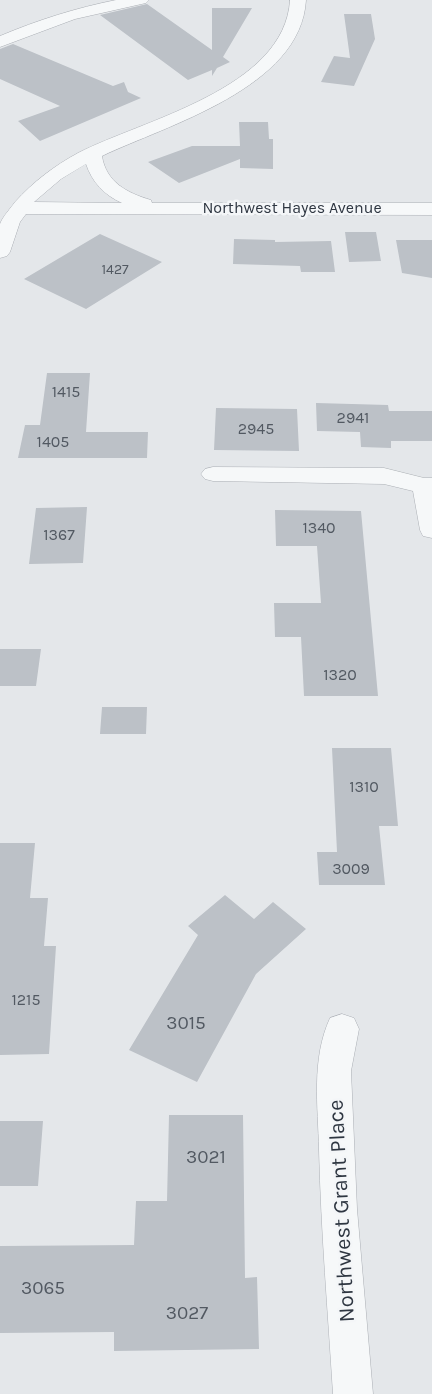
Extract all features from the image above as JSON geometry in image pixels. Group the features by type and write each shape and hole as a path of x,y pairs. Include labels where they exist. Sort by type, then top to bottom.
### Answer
{"street":[{"path":"0,42 49,21 102,7 141,0"},
{"path":"0,248 6,232 20,208 45,182 123,139 210,103 254,73 269,60 286,39 293,27 298,0"},
{"name":"Northwest Hayes Avenue","path":"93,154 96,172 102,182 116,193 152,207"},
{"name":"Northwest Hayes Avenue","path":"20,208 432,209"},
{"path":"213,474 384,476 428,486 432,530"},
{"name":"Northwest Grant Place","path":"342,1029 334,1071 334,1081 338,1209 353,1394"}],"building":[{"path":"147,4 212,50 212,8 252,8 223,57 230,62 217,68 212,76 212,70 188,80 100,15"},
{"path":"344,14 371,14 375,39 354,86 321,82 334,56 350,58"},
{"path":"13,44 113,86 124,82 128,92 141,98 40,141 18,121 60,106 0,79 0,49"},
{"path":"239,122 268,122 269,139 273,139 273,169 240,168 240,159 179,183 148,162 192,146 240,146"},
{"path":"345,232 376,232 381,261 349,262"},
{"path":"100,234 162,262 86,309 24,279"},
{"path":"234,239 275,240 275,242 331,241 335,272 301,272 300,266 233,264"},
{"path":"396,240 432,240 432,278 402,273"},
{"path":"47,373 90,373 86,432 148,432 147,458 18,458 25,425 40,425"},
{"path":"316,403 388,405 389,411 432,411 432,441 391,441 391,448 361,447 360,432 317,431"},
{"path":"216,408 297,409 299,451 214,450"},
{"path":"87,507 83,563 29,564 36,508"},
{"path":"275,510 361,511 378,696 304,696 301,637 275,637 274,603 321,603 317,546 276,546"},
{"path":"0,649 41,649 36,686 0,686"},
{"path":"102,707 147,707 146,734 100,734"},
{"path":"332,748 391,748 398,826 379,826 385,885 319,885 317,852 337,852"},
{"path":"0,843 35,843 30,898 48,898 44,946 56,946 49,1054 0,1055"},
{"path":"225,895 254,919 273,902 306,929 256,974 197,1082 129,1050 198,935 188,926"},
{"path":"169,1115 243,1115 245,1278 257,1277 259,1349 114,1351 114,1332 0,1333 0,1246 134,1245 136,1201 167,1201"},
{"path":"0,1121 43,1121 38,1186 0,1186"}]}
